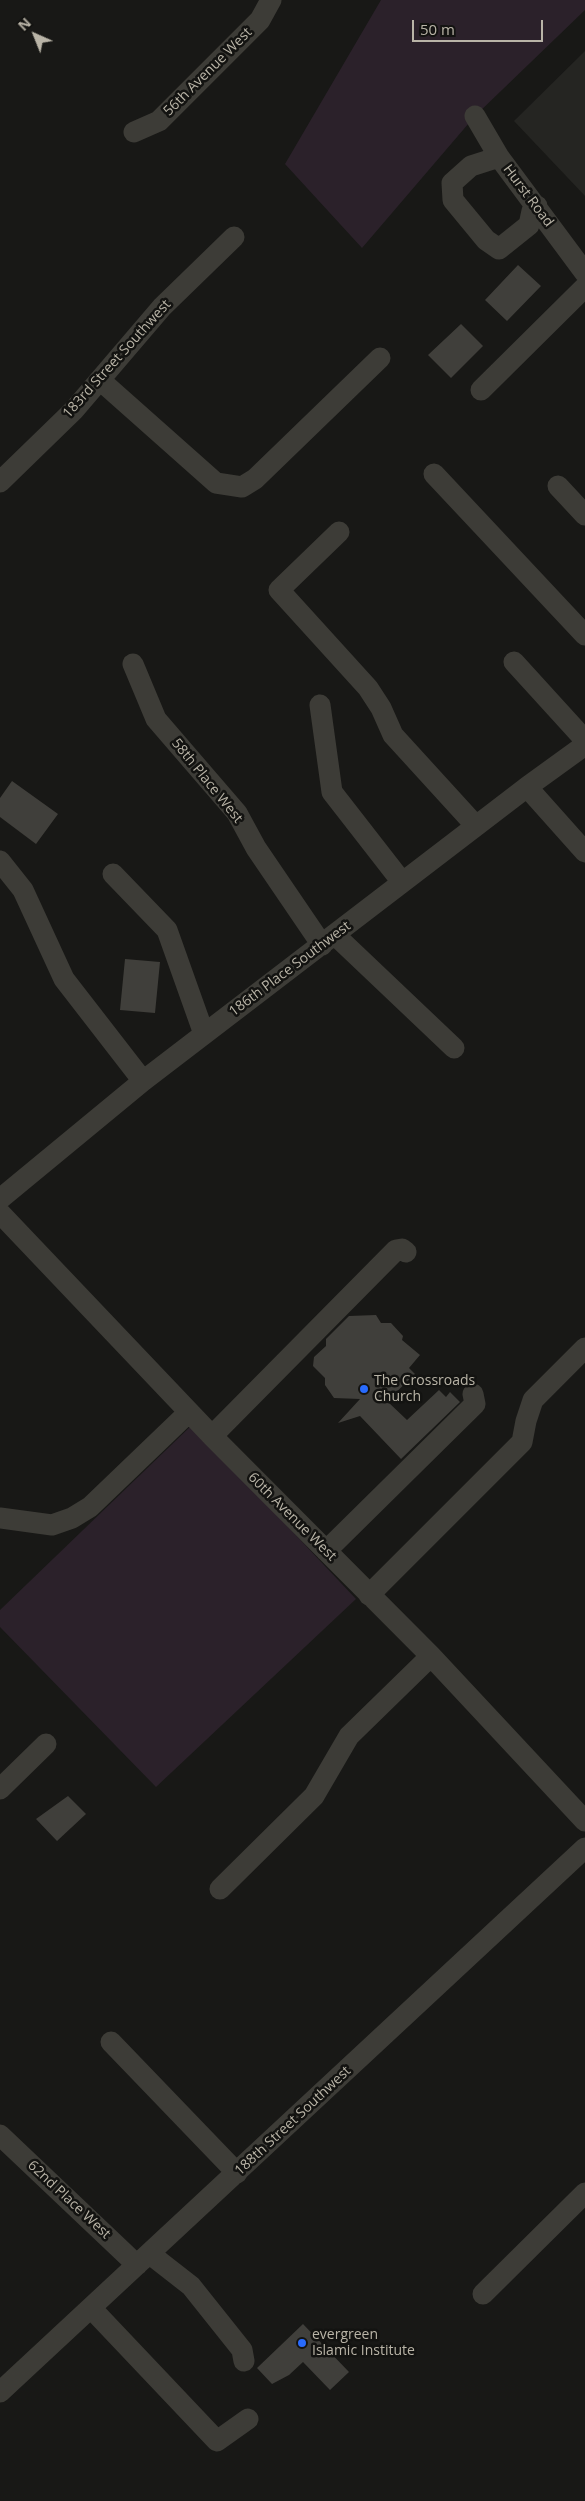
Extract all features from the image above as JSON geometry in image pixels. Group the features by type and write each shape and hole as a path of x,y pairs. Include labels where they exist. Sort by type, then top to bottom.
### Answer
{"street":[{"name":"56th Avenue West","path":"134,132 159,121 260,20 272,0"},
{"name":"Hurst Road","path":"475,116 499,157 585,273"},
{"path":"499,157 471,166 452,183 453,200 486,240 499,249 529,225 532,211 537,206"},
{"name":"183rd Street Southwest","path":"0,482 74,410 162,307 234,237"},
{"path":"481,390 585,287"},
{"path":"100,380 216,483 242,487 255,479 380,358"},
{"path":"434,474 585,635"},
{"path":"558,486 585,515"},
{"path":"339,532 279,590 368,688 381,708 393,735 476,826"},
{"path":"514,662 585,740"},
{"name":"58th Place West","path":"133,664 156,719 237,813 256,848 328,940 454,1048"},
{"path":"320,705 332,792 402,882"},
{"name":"186th Place Southwest","path":"0,1199 143,1081 402,882 585,745"},
{"path":"527,787 585,852"},
{"path":"0,861 23,890 64,978 143,1081"},
{"path":"113,874 167,930 204,1034"},
{"name":"60th Avenue West","path":"0,1213 212,1436 431,1656 585,1821"},
{"path":"212,1436 396,1250 402,1248 406,1252"},
{"path":"369,1595 522,1442 532,1400 585,1348"},
{"path":"326,1551 475,1404 473,1394"},
{"path":"0,1518 52,1525 72,1518 90,1506 189,1412"},
{"path":"220,1889 314,1796 350,1736 431,1656"},
{"path":"0,1789 46,1744"},
{"name":"188th Street Southwest","path":"0,2392 585,1848"},
{"path":"111,2042 237,2173"},
{"name":"62nd Place West","path":"0,2135 144,2259 191,2286 242,2350 244,2362"},
{"path":"483,2294 585,2193"},
{"path":"91,2308 216,2441 248,2419"}],"shaded area":[{"path":"381,0 585,0 585,10 475,116 362,248 285,164"},
{"path":"585,51 585,196 514,121"},
{"path":"192,1425 356,1599 156,1787 0,1627 0,1610"}],"building":[{"path":"518,265 541,286 507,321 485,300"},
{"path":"461,324 483,346 451,378 428,355"},
{"path":"12,781 58,814 36,844 0,817 0,798"},
{"path":"125,959 160,962 155,1013 120,1010"},
{"name":"The Crossroads Church","path":"376,1315 381,1323 391,1323 403,1336 402,1340 420,1355 409,1368 415,1374 387,1401 407,1420 439,1390 446,1397 450,1392 460,1402 401,1459 360,1416 338,1423 360,1399 334,1398 325,1385 325,1378 313,1366 314,1357 326,1346 326,1339 349,1316"},
{"path":"68,1796 86,1814 57,1841 36,1819"},
{"name":"evergreen Islamic Institute","path":"303,2324 349,2372 330,2390 303,2362 289,2375 272,2384 257,2368"}],"place":[{"name":"The Crossroads Church","path":"364,1389"},
{"name":"evergreen Islamic Institute","path":"302,2343"}]}
